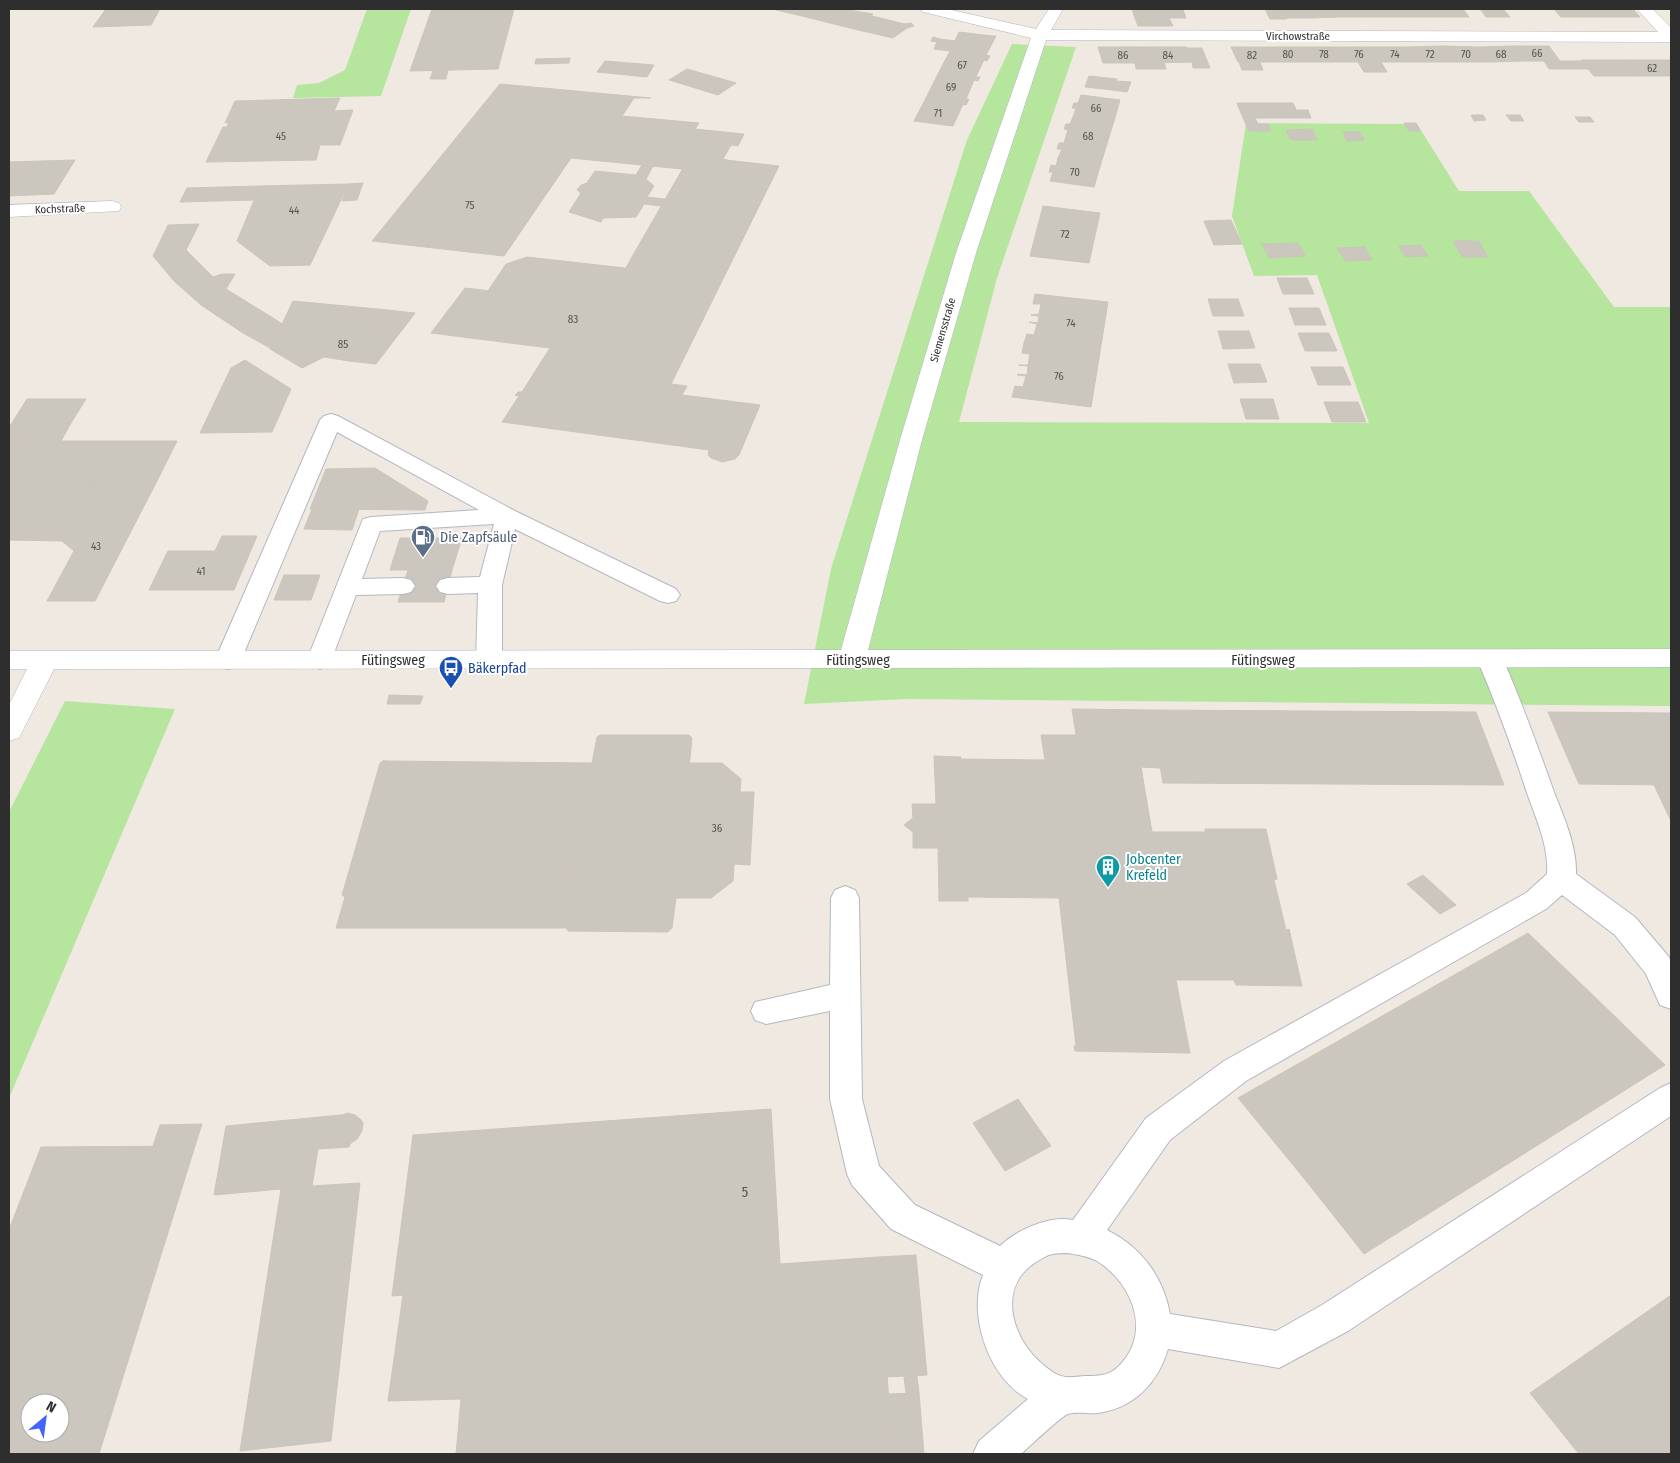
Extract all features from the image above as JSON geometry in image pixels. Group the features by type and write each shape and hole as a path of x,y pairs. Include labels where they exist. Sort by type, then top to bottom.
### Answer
{"street":[{"name":"Virchowstraße","path":"928,9 1040,35 1671,37"},
{"name":"Siemensstraße","path":"852,660 910,440 963,261 1040,35 1056,9"},
{"path":"1646,9 1671,37"},
{"name":"Kochstraße","path":"9,211 112,208"},
{"name":"Fütingsweg","path":"9,660 1671,658"},
{"path":"9,730 45,660"}],"lane":[{"path":"228,660 331,420 507,516 668,595"},
{"path":"489,660 490,585 507,516"},
{"path":"320,660 371,524 507,516"},
{"path":"448,586 490,585"},
{"path":"348,587 403,586"},
{"path":"1080,1239 1158,1129 1165,1123 1235,1071 1536,901 1561,879 1562,859 1551,822 1513,713 1490,659"},
{"path":"1561,879 1624,926 1658,966 1671,996"},
{"path":"845,898 846,1099 864,1174 903,1217 1005,1267"},
{"path":"766,1010 846,995"},
{"path":"1154,1329 1279,1350 1335,1318 1671,1098"},
{"path":"1068,1236 1080,1239 1094,1242 1119,1255 1138,1276 1150,1301 1154,1329 1148,1356 1135,1377 1114,1391 1088,1397 1061,1395 1036,1384 1014,1366 1000,1341 993,1316 995,1290 1005,1267 1021,1250 1043,1239 1068,1236"},
{"path":"992,1454 1061,1395"}],"green space":[{"path":"367,9 411,9 381,96 293,98 297,85 319,83 345,70"},
{"path":"1012,44 1076,47 997,278 959,422 1369,423 1317,275 1254,276 1232,216 1246,123 1417,124 1459,191 1529,191 1614,307 1671,307 1671,706 907,699 804,704 831,569 967,140"},
{"path":"65,701 175,709 9,1098 9,812"}],"building":[{"path":"106,9 160,9 151,25 93,27"},
{"path":"432,9 514,9 498,69 410,71"},
{"path":"772,9 808,9 798,15"},
{"path":"808,9 843,9 873,14 854,29 798,15"},
{"path":"1132,9 1166,9 1169,18 1135,18"},
{"path":"1265,9 1282,9 1287,19 1270,19"},
{"path":"1282,9 1307,9 1312,18 1287,18"},
{"path":"1307,9 1333,9 1338,17 1312,18"},
{"path":"1333,9 1359,9 1365,17 1338,17"},
{"path":"1359,9 1385,9 1390,17 1365,17"},
{"path":"1385,9 1411,9 1417,17 1390,17"},
{"path":"1411,9 1437,9 1443,17 1417,17"},
{"path":"1437,9 1463,9 1469,17 1443,17"},
{"path":"1480,9 1492,9 1498,17 1486,17"},
{"path":"1492,9 1503,9 1510,17 1498,17"},
{"path":"1554,9 1581,9 1588,17 1561,17"},
{"path":"1581,9 1607,9 1613,17 1588,17"},
{"path":"1607,9 1633,9 1640,17 1613,17"},
{"path":"1167,10 1183,10 1186,18 1169,18"},
{"path":"872,16 905,24 911,23 914,26 907,28 893,38 854,29"},
{"path":"1135,18 1169,18 1173,26 1138,26"},
{"path":"959,32 996,36 986,55 950,51"},
{"path":"933,37 955,41 953,44 931,41"},
{"path":"937,42 953,44 950,51 934,49"},
{"path":"1443,46 1453,62 1417,62 1408,47"},
{"path":"1443,46 1478,47 1489,62 1453,62"},
{"path":"1513,46 1525,61 1489,62 1478,47"},
{"path":"1513,46 1549,46 1560,61 1525,61"},
{"path":"1098,47 1142,47 1148,63 1103,63"},
{"path":"1142,47 1187,47 1194,62 1148,63"},
{"path":"1231,47 1267,47 1274,62 1238,62"},
{"path":"1267,47 1302,47 1310,62 1274,62"},
{"path":"1302,47 1337,47 1346,62 1310,62"},
{"path":"1337,47 1373,47 1381,62 1346,62"},
{"path":"1373,47 1408,47 1417,62 1381,62"},
{"path":"1188,48 1202,48 1210,68 1193,68 1192,62 1194,62"},
{"path":"950,51 990,56 987,61 984,60 977,74 940,70"},
{"path":"570,58 569,63 535,64 536,59"},
{"path":"1581,60 1626,60 1639,76 1594,76"},
{"path":"1626,60 1671,60 1671,76 1639,76"},
{"path":"605,61 654,65 647,77 597,72"},
{"path":"1544,61 1560,61 1566,69 1549,69"},
{"path":"1560,61 1581,61 1588,69 1566,69"},
{"path":"1164,62 1166,69 1150,69 1148,63"},
{"path":"1239,62 1260,62 1263,70 1242,70"},
{"path":"1358,62 1381,62 1387,72 1364,72"},
{"path":"1135,63 1148,63 1150,69 1136,69"},
{"path":"687,69 736,83 718,95 669,80"},
{"path":"448,70 446,79 430,79 433,71"},
{"path":"940,70 977,74 976,77 980,77 978,81 974,80 966,99 969,99 966,105 925,100"},
{"path":"1089,76 1117,79 1112,90 1085,87"},
{"path":"1116,81 1131,82 1127,92 1112,90"},
{"path":"500,84 651,98 634,98 622,116 699,123 695,129 744,134 738,146 731,145 723,159 730,161 690,156 682,169 571,158 504,256 372,241"},
{"path":"1081,95 1120,100 1114,121 1073,117 1076,108 1072,108 1074,103 1078,103"},
{"path":"340,98 334,111 353,110 340,145 320,145 316,160 206,162 223,127 227,127 229,122 225,123 235,101"},
{"path":"925,100 963,104 953,126 914,121"},
{"path":"1237,103 1293,103 1300,118 1243,118"},
{"path":"1296,110 1308,110 1311,118 1300,118"},
{"path":"1471,115 1483,115 1486,120 1474,121"},
{"path":"1506,115 1520,115 1524,121 1511,121"},
{"path":"1073,117 1114,121 1101,163 1058,158 1062,149 1057,149 1059,143 1064,143 1068,130 1064,129 1066,124 1070,124"},
{"path":"1575,117 1590,117 1594,122 1579,122"},
{"path":"1243,118 1255,118 1258,124 1246,124"},
{"path":"1404,123 1416,123 1420,131 1409,131"},
{"path":"1246,124 1268,124 1271,131 1249,131"},
{"path":"1312,129 1317,140 1291,140 1286,130"},
{"path":"1343,132 1360,132 1364,140 1347,141"},
{"path":"690,156 779,166 671,384 687,386 682,395 760,405 739,455 735,459 722,462 711,458 708,455 709,450 502,422 519,396 515,395 518,392 522,392 550,348 431,333 465,288 605,304"},
{"path":"1058,158 1101,163 1094,187 1050,181 1053,172 1049,172 1051,165 1056,166"},
{"path":"75,160 54,194 9,196 9,162"},
{"path":"642,165 653,166 646,179 654,186 647,197 665,199 661,206 644,204 636,217 603,218 601,222 569,212 581,193 577,190 581,185 587,183 595,171 636,175"},
{"path":"363,183 357,200 342,201 348,184"},
{"path":"348,184 332,219 245,222 260,186"},
{"path":"260,186 254,200 180,202 187,188"},
{"path":"1043,206 1100,213 1089,263 1030,256"},
{"path":"332,219 310,265 270,266 237,241 245,222"},
{"path":"1231,220 1242,244 1214,245 1204,221"},
{"path":"199,224 186,250 213,277 222,274 235,274 226,289 273,318 243,333 201,305 174,281 153,256 168,225"},
{"path":"1453,241 1479,241 1488,257 1462,257"},
{"path":"1298,243 1305,256 1269,258 1262,244"},
{"path":"1421,245 1428,256 1405,257 1399,246"},
{"path":"1365,247 1372,260 1345,261 1337,248"},
{"path":"527,257 625,268 605,304 488,291 506,264"},
{"path":"1277,278 1307,278 1314,294 1283,294"},
{"path":"1035,294 1108,302 1100,352 1024,343 1027,334 1034,335 1037,324 1029,322 1038,323 1039,316 1031,315 1039,314 1041,304 1033,304"},
{"path":"1208,299 1238,299 1244,316 1213,316"},
{"path":"293,301 388,310 373,330 361,330 284,320"},
{"path":"1289,308 1319,308 1326,325 1295,325"},
{"path":"388,310 415,313 403,329 375,326"},
{"path":"273,318 282,324 270,348 243,333"},
{"path":"284,320 373,330 349,361 324,357 302,368 270,349"},
{"path":"375,326 403,329 395,339 368,336"},
{"path":"1218,331 1249,331 1255,348 1223,349"},
{"path":"1298,333 1329,333 1337,351 1305,351"},
{"path":"368,336 395,339 376,364 349,361"},
{"path":"1024,343 1100,352 1091,407 1012,397 1015,386 1023,387 1026,376 1017,375 1027,375 1028,366 1019,365 1028,365 1030,354 1022,353"},
{"path":"245,360 291,389 272,432 200,433 231,368"},
{"path":"1228,364 1260,364 1267,382 1234,383"},
{"path":"1311,367 1343,367 1351,385 1318,385"},
{"path":"27,399 86,399 71,423 12,423"},
{"path":"1240,399 1273,399 1279,419 1246,419"},
{"path":"1324,402 1358,402 1366,422 1332,422"},
{"path":"12,423 71,423 61,441 9,440 9,428"},
{"path":"9,440 117,441 95,481 9,480"},
{"path":"117,441 177,441 157,481 95,481"},
{"path":"375,468 428,501 425,510 310,509 326,469"},
{"path":"9,480 95,481 62,541 9,540"},
{"path":"95,481 157,481 95,601 47,601 74,551 62,541"},
{"path":"312,509 359,509 352,530 304,529"},
{"path":"222,536 257,536 234,590 149,590 168,551 215,551"},
{"path":"400,538 462,538 452,570 390,570"},
{"path":"408,570 452,570 444,602 398,602"},
{"path":"284,575 320,575 311,600 274,600"},
{"path":"389,695 423,696 420,704 387,704"},
{"name":"Jobcenter Krefeld","path":"1072,709 1150,710 1160,768 1141,767 1152,832 1205,832 1205,829 1266,829 1277,879 1274,880 1286,930 1289,929 1302,986 1236,985 1234,980 1176,980 1190,1053 1075,1051 1074,1046 1076,1046 1059,898 968,897 968,901 939,901 938,847 942,848 941,804 936,804 934,756 961,757 960,759 1045,760 1041,735 1076,735"},
{"path":"1150,710 1476,712 1504,785 1163,783"},
{"path":"1548,712 1671,713 1671,785 1579,784"},
{"path":"600,735 689,735 692,738 676,898 672,928 668,932 568,931 566,928 592,763 597,737"},
{"path":"384,760 592,763 588,786 584,790 376,789 372,791 380,763"},
{"path":"689,763 722,763 741,779 740,792 754,792 750,865 734,864 733,881 711,898 676,898"},
{"path":"1654,785 1671,785 1671,821"},
{"path":"588,786 575,871 571,867 354,867 351,864 372,791 376,789 584,790"},
{"path":"912,804 941,804 942,848 913,848 913,832 904,825 913,818"},
{"path":"351,864 354,867 571,867 575,871 570,899 345,897 342,895"},
{"path":"1423,875 1456,905 1440,914 1407,884"},
{"path":"345,897 570,899 566,928 336,928"},
{"path":"1528,933 1598,1000 1303,1177 1238,1098"},
{"path":"1598,1000 1665,1065 1471,1187 1407,1115"},
{"path":"1018,1099 1051,1146 1005,1171 973,1123"},
{"path":"771,1109 780,1264 878,1257 893,1454 456,1454 461,1399 388,1401 403,1295 392,1296 413,1135"},
{"path":"348,1113 355,1115 361,1120 363,1123 362,1131 357,1139 350,1144 340,1144 331,1136 332,1126 339,1116"},
{"path":"341,1115 332,1126 331,1136 340,1144 350,1144 349,1147 318,1149 312,1186 360,1183 331,1441 240,1451 281,1189 214,1195 226,1126"},
{"path":"1407,1115 1471,1187 1364,1254 1303,1177"},
{"path":"202,1124 195,1146 153,1146 160,1125"},
{"path":"195,1146 99,1454 9,1454 9,1230 41,1147"},
{"path":"916,1255 927,1375 886,1377 878,1257"},
{"path":"1671,1295 1671,1454 1579,1454 1530,1393"},
{"path":"917,1376 919,1393 906,1393 904,1377"},
{"path":"919,1393 924,1454 893,1454 888,1394"}],"place":[{"name":"Die Zapfsäule","path":"423,558"},
{"name":"Bäkerpfad","path":"451,689"},
{"name":"Jobcenter Krefeld","path":"1108,888"}]}
